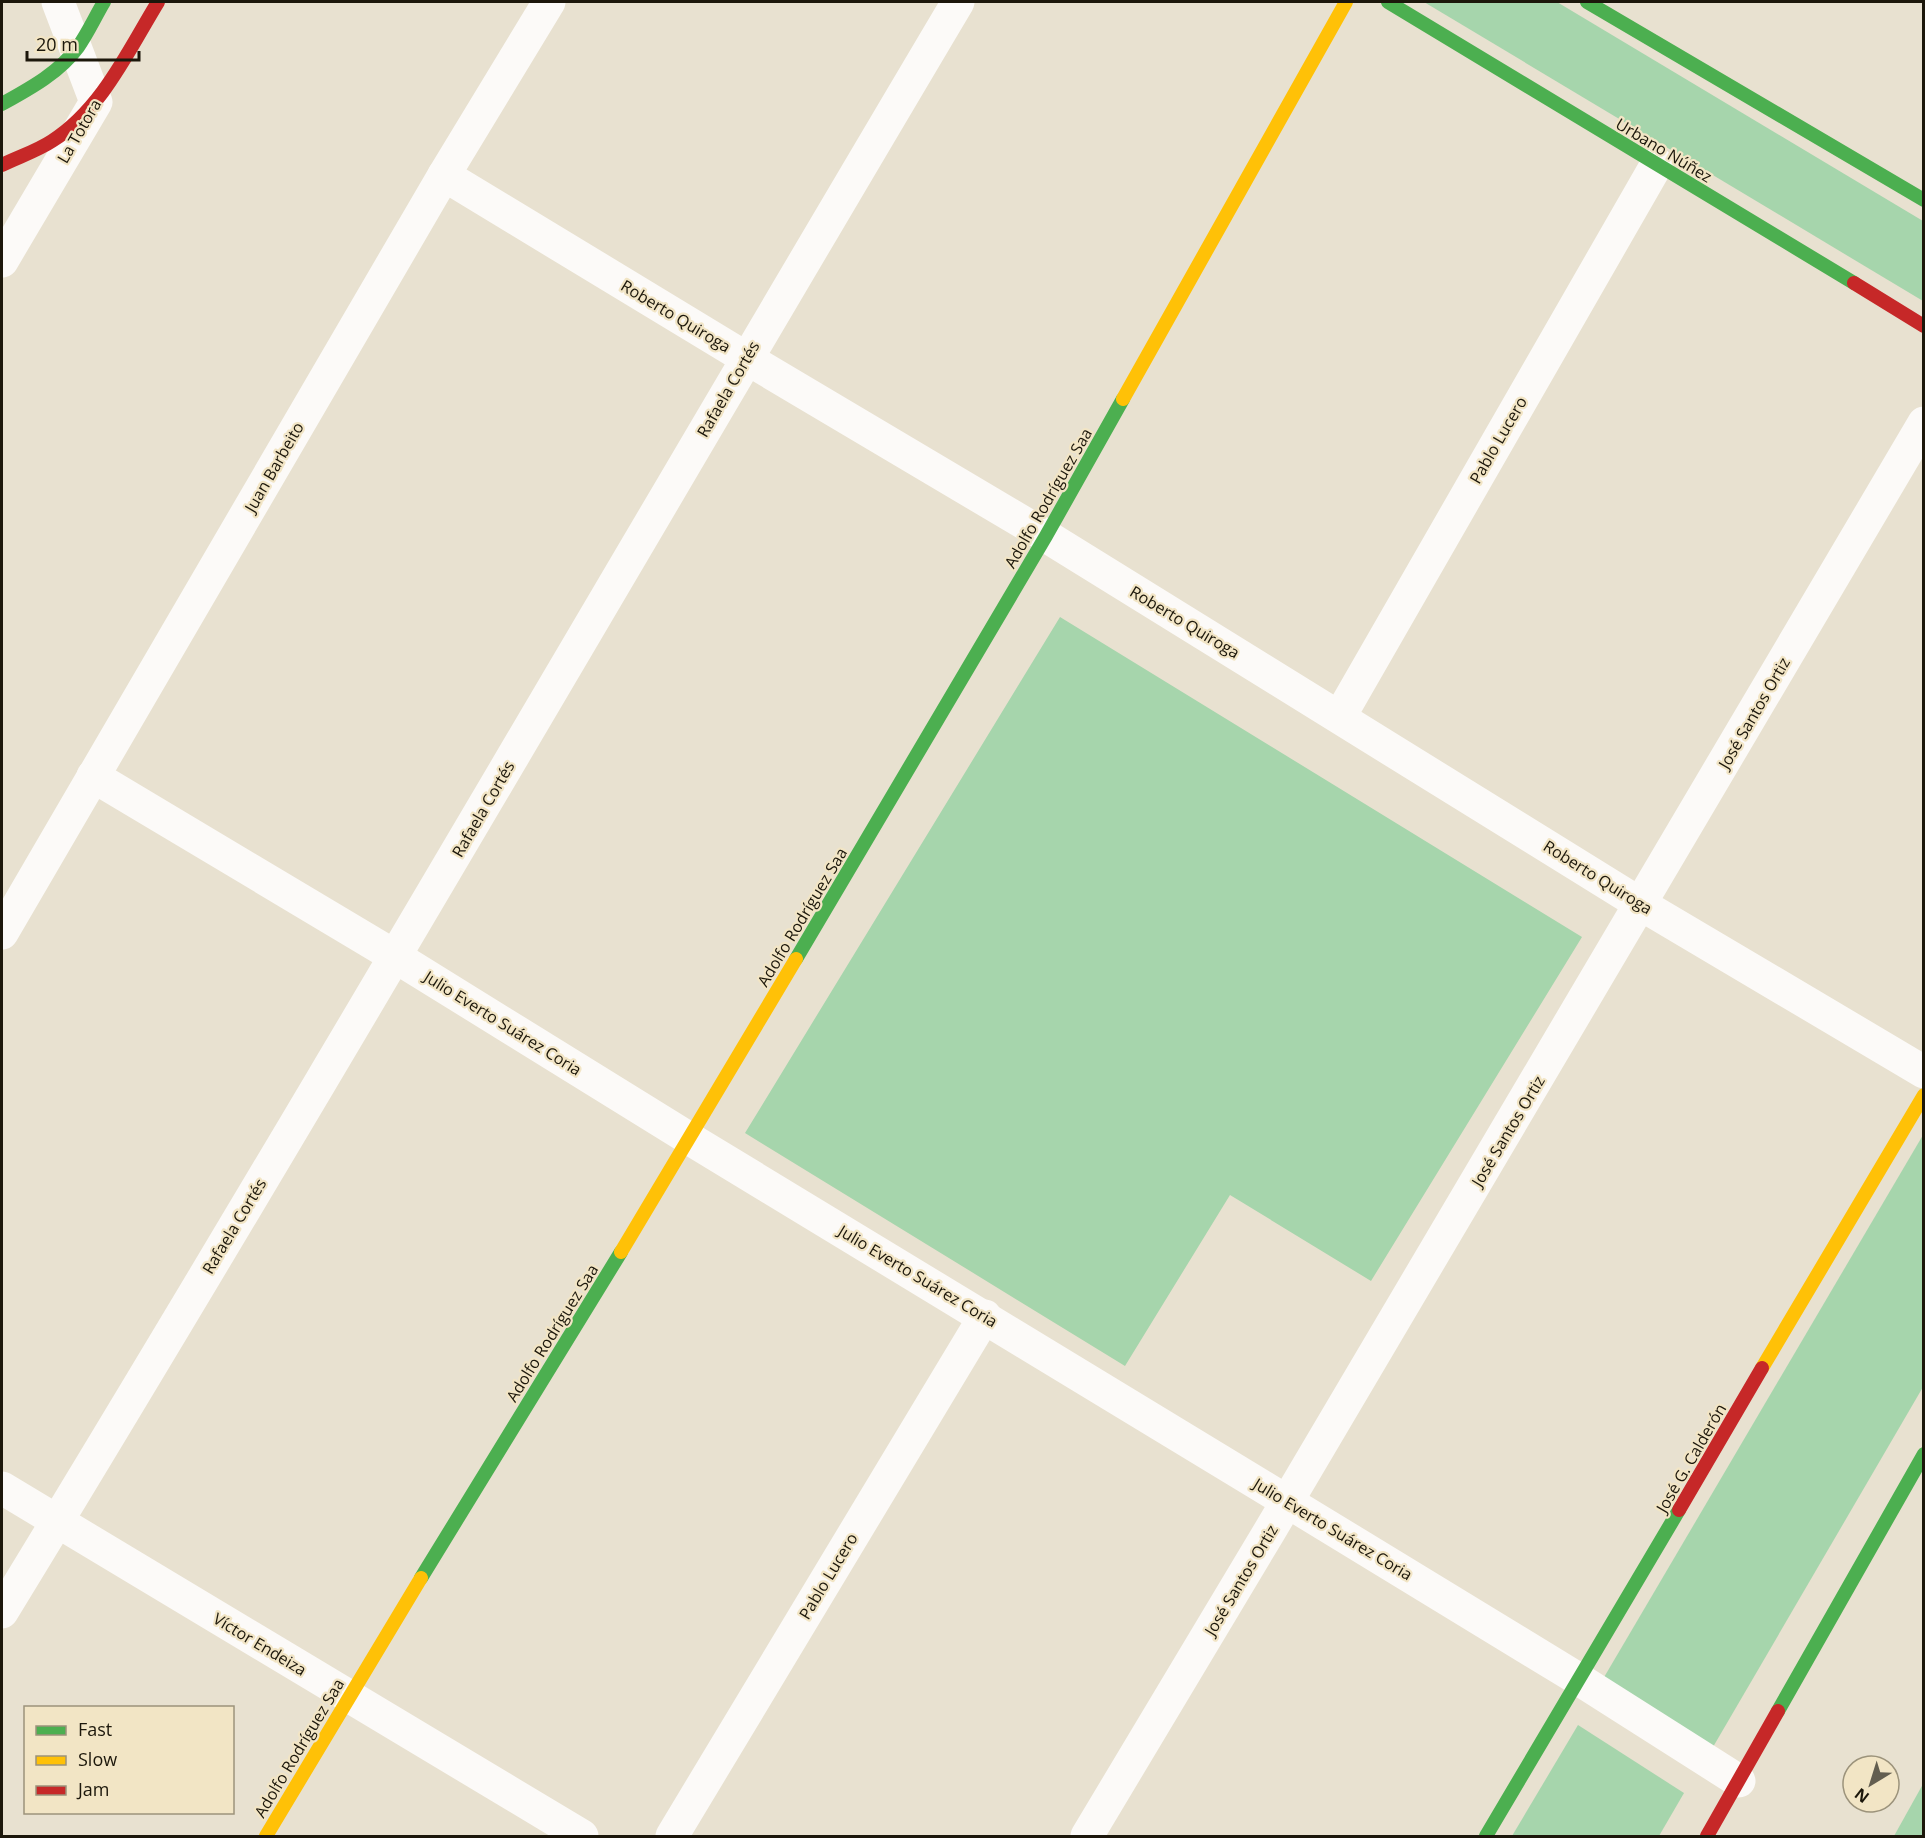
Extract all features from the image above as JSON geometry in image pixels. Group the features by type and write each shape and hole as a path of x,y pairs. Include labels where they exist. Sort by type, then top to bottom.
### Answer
{"street":[{"path":"2,165 51,141 69,128 96,102 58,2"},
{"path":"2,104 54,71 76,50 104,2"},
{"name":"La Totora","path":"2,261 158,2"},
{"name":"Juan Barbeito","path":"2,933 444,175 549,2"},
{"name":"Rafaela Cortés","path":"2,1612 396,957 746,358 958,2"},
{"name":"Adolfo Rodríguez Saa","path":"266,1836 348,1697 690,1139 1046,536 1346,2"},
{"name":"Urbano Núñez","path":"1388,2 1923,326"},
{"path":"1587,2 1923,200"},
{"name":"Pablo Lucero","path":"1340,716 1657,164"},
{"name":"Roberto Quiroga","path":"444,175 1046,536 1642,904 1923,1072"},
{"name":"José Santos Ortiz","path":"1087,1836 1288,1502 1642,904 1923,423"},
{"name":"Julio Everto Suárez Coria","path":"93,776 396,957 690,1139 985,1316 1580,1680 1739,1781"},
{"name":"José G. Calderón","path":"1486,1836 1923,1095"},
{"name":"Pablo Lucero","path":"672,1836 985,1316"},
{"path":"1707,1836 1923,1454"},
{"name":"Víctor Endeiza","path":"2,1488 582,1836"}],"green space":[{"path":"1424,2 1557,2 1923,221 1923,301"},
{"path":"1060,617 1582,937 1371,1281 1230,1195 1125,1366 745,1133"},
{"path":"1923,1135 1923,1387 1713,1747 1603,1679"},
{"path":"1578,1725 1684,1793 1659,1836 1512,1836"},
{"path":"1923,1784 1923,1836 1894,1836"}],"traffic: fast":[{"path":"2,104 43,80 62,65 82,42 104,2"},
{"path":"1388,2 1854,283"},
{"path":"1587,2 1924,200"},
{"path":"796,959 1046,536 1123,399"},
{"path":"421,1578 621,1252"},
{"path":"1778,1711 1924,1454"},
{"path":"1486,1836 1679,1510"}],"traffic: slow":[{"path":"1123,399 1346,2"},
{"path":"621,1252 796,959"},
{"path":"1762,1368 1924,1095"},
{"path":"266,1836 421,1578"}],"traffic: jam":[{"path":"2,165 52,141 85,113 112,78 158,2"},
{"path":"1854,283 1924,326"},
{"path":"1679,1510 1762,1368"},
{"path":"1707,1836 1778,1711"}]}
